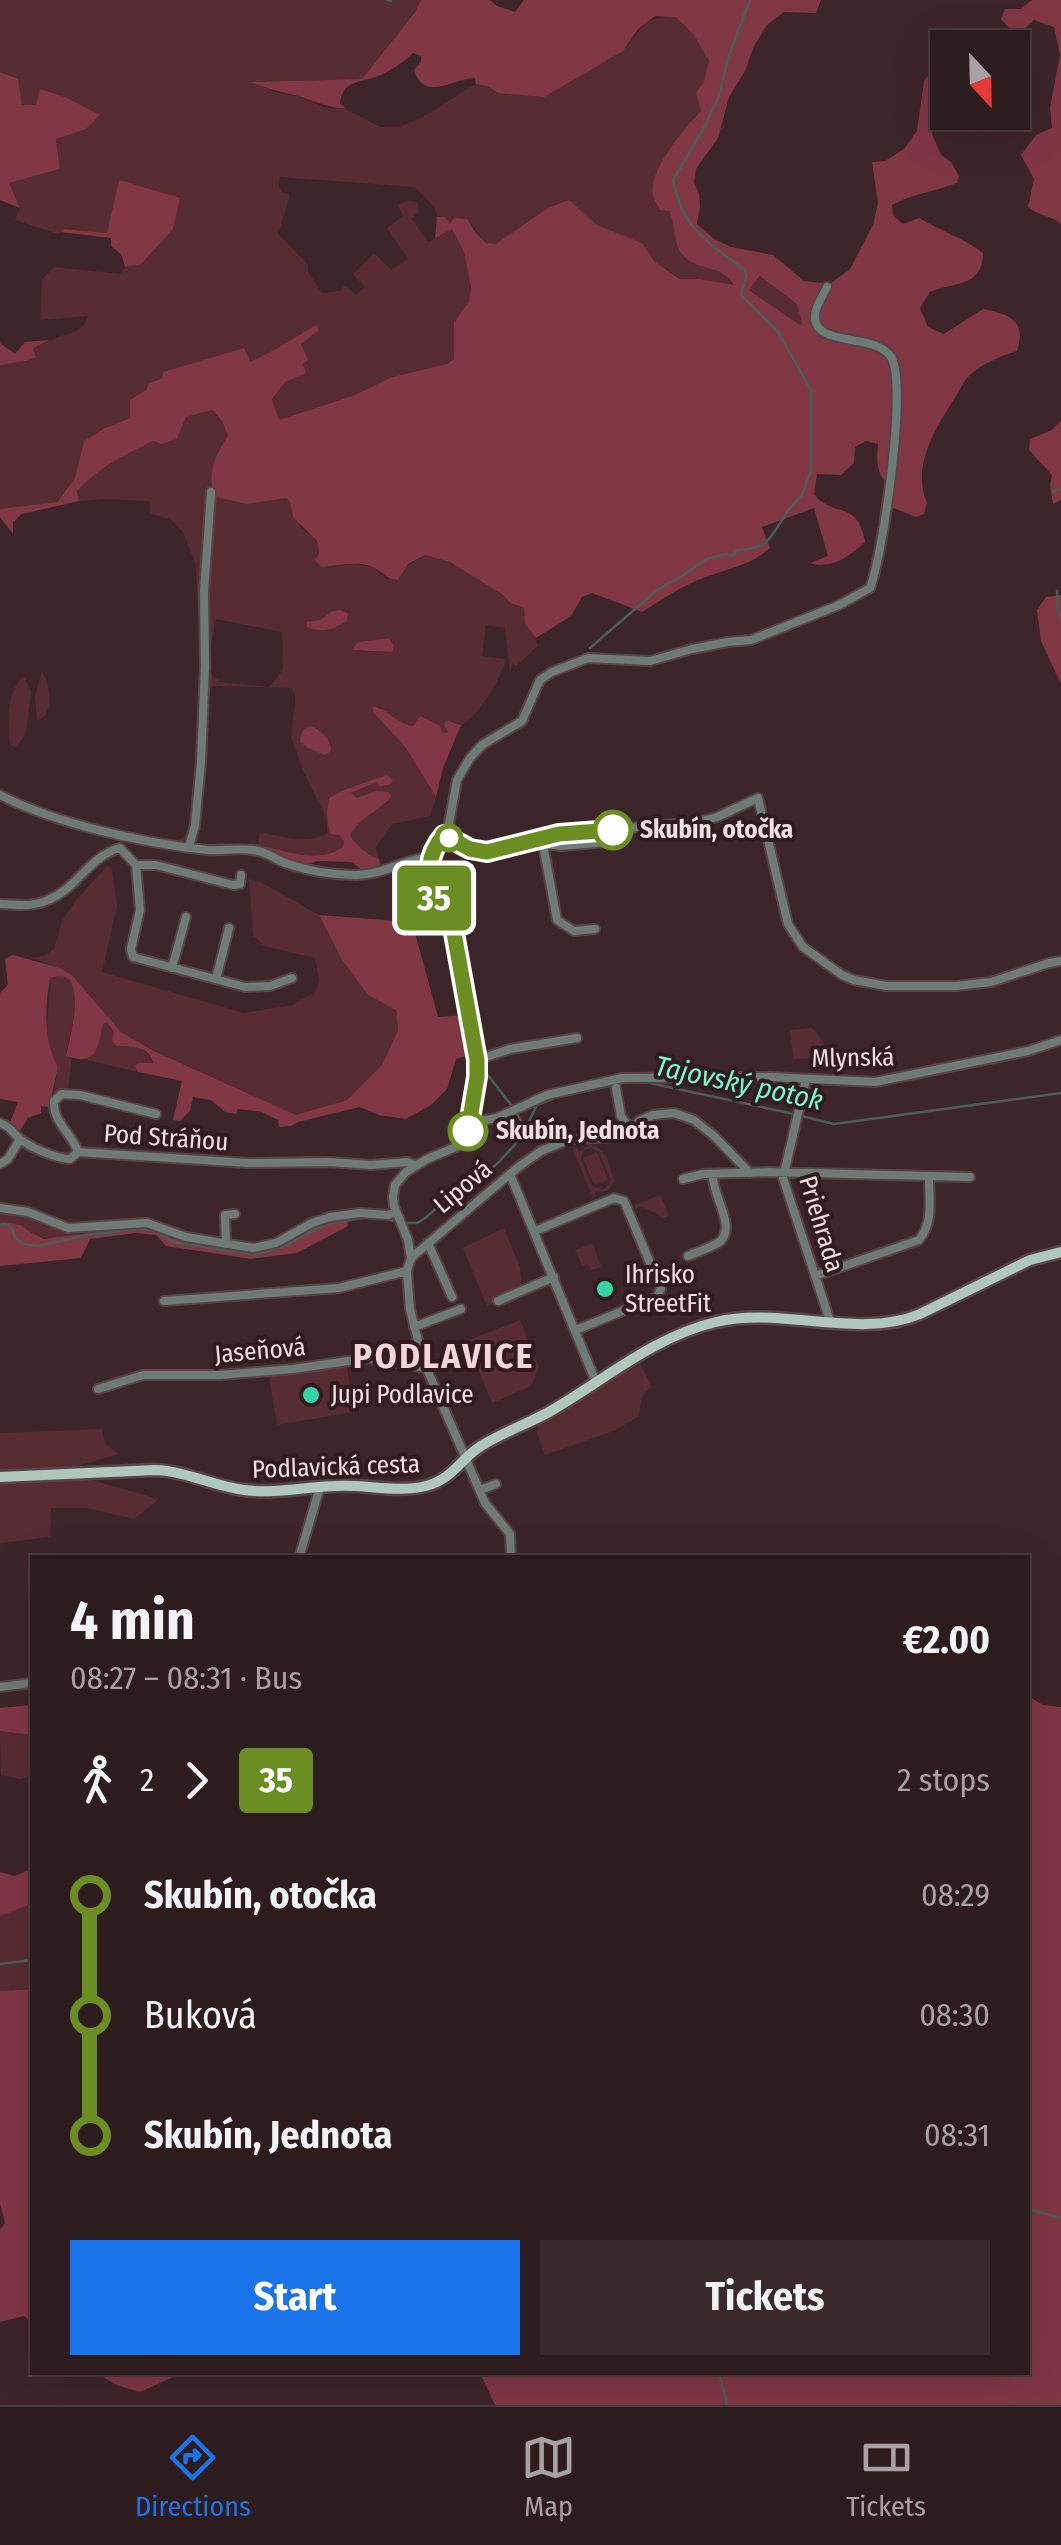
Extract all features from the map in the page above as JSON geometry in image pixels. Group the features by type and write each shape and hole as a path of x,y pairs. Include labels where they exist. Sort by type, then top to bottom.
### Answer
{"main road":[{"name":"Podlavická cesta","path":"0,1477 155,1470 247,1490 422,1486 453,1472 480,1447 552,1410 664,1342 714,1322 740,1318 882,1323 911,1318 1020,1264 1061,1252"}],"street":[{"path":"512,1555 510,1534 487,1506 426,1368 414,1327 407,1271 411,1258 392,1197 396,1185 416,1165 456,1147 468,1134 477,1077 452,922 433,896 430,856 450,822 460,772 487,741 522,721 536,686 545,675 588,658 650,661 761,638 870,588 892,479 895,366 889,354 874,343 831,336 820,329 815,313 827,287"},
{"path":"188,847 195,825 201,762 204,592 211,492"},
{"path":"0,795 34,810 170,846 257,850 292,865 357,875 430,856"},
{"path":"444,835 460,845 487,852 559,834 698,822 758,798 794,937 812,954 854,980 886,986 978,984 1061,961"},
{"path":"542,841 561,846 607,842"},
{"path":"542,841 557,920 574,931 594,929"},
{"path":"0,904 24,906 44,902 60,894 87,867 114,848 122,849 136,865 140,910 132,955 254,987 292,978"},
{"path":"136,865 152,864 233,885 240,884 241,876"},
{"path":"172,968 186,917"},
{"path":"216,979 230,928"},
{"path":"477,1060 510,1049 577,1038"},
{"name":"Mlynská","path":"470,1126 547,1095 638,1076 684,1080 750,1077 886,1081 1028,1051 1061,1040"},
{"name":"Priehrada","path":"806,1079 783,1173 830,1322"},
{"path":"616,1088 622,1116 631,1130"},
{"name":"Pod Stráňou","path":"156,1114 62,1094 54,1101 54,1113 72,1136 78,1152 248,1163 416,1165"},
{"name":"Lipová","path":"411,1258 530,1158 570,1139 625,1135 638,1121 653,1115 687,1116 714,1136 750,1173"},
{"path":"0,1123 12,1128 20,1139 65,1160 78,1152"},
{"path":"0,1164 10,1157 20,1139"},
{"path":"683,1179 750,1173 970,1177"},
{"path":"510,1174 596,1382"},
{"path":"688,1256 718,1243 727,1233 713,1174"},
{"path":"816,1276 921,1239 929,1221 929,1177"},
{"path":"535,1231 620,1198 655,1274 661,1289 656,1297 576,1330"},
{"path":"0,1208 28,1212 56,1225 76,1228 146,1224 253,1248 288,1238 330,1217 360,1213 398,1215"},
{"path":"226,1244 227,1215"},
{"path":"428,1243 452,1297"},
{"path":"163,1301 339,1288 407,1271"},
{"path":"498,1301 554,1277"},
{"path":"414,1327 461,1309"},
{"name":"Jaseňová","path":"98,1389 144,1375 236,1374 368,1358 426,1368"},
{"path":"480,1490 496,1484"},
{"path":"300,1555 320,1487"},
{"path":"0,1687 30,1683"}],"shaded area":[{"path":"0,0 421,0 362,79 253,82 326,108 346,109 380,127 399,127 419,119 476,84 498,93 576,74 619,53 646,23 676,17 694,35 709,60 701,111 691,120 669,211 676,224 675,237 693,264 722,273 734,286 681,279 655,262 642,243 597,225 569,200 496,244 486,244 467,219 450,223 445,217 437,217 435,208 415,187 280,177 282,192 290,195 278,234 308,265 308,272 322,293 340,291 345,285 356,295 365,287 353,274 374,253 391,270 408,259 387,228 403,216 398,205 417,202 419,211 412,219 428,242 452,228 464,252 471,288 469,302 454,323 454,359 392,377 352,396 279,420 272,399 307,360 301,344 318,330 298,335 278,350 249,362 243,349 164,372 149,383 130,418 84,441 75,478 56,502 0,509 0,365 36,356 33,348 79,329 88,316 40,320 42,280 54,267 120,274 125,267 141,263 180,199 119,181 107,233 64,229 58,234 15,220 20,208 9,183 60,169 56,138 86,129 41,89 36,105 22,105 5,73 0,72"},
{"path":"421,0 490,0 515,12 524,0 821,0 816,13 784,12 767,25 729,97 718,138 696,169 694,182 700,206 697,224 714,239 731,247 773,255 804,281 830,284 850,269 873,225 878,203 872,162 885,161 904,149 917,131 924,81 930,74 930,130 941,155 951,162 959,176 957,183 892,205 893,215 903,224 919,218 983,253 982,264 973,278 930,292 920,308 928,327 944,334 983,309 1008,316 1020,332 1017,351 974,371 941,421 924,461 924,514 916,517 891,507 894,491 879,470 878,444 866,441 855,447 854,463 841,475 817,474 814,494 829,506 851,514 862,529 865,542 847,557 825,565 810,563 828,556 814,508 762,527 770,548 745,564 691,583 642,612 592,593 582,597 571,616 536,638 525,624 524,608 450,562 425,555 408,564 398,580 364,565 321,567 315,560 319,554 317,541 293,517 286,498 247,504 216,497 212,473 228,436 212,410 186,417 177,439 161,444 154,441 103,468 77,491 79,501 22,514 13,522 13,534 0,517 0,509 57,502 75,478 84,441 130,418 130,400 146,390 149,383 162,378 163,372 244,348 250,362 317,325 319,330 301,344 308,360 303,364 306,373 285,382 272,399 279,420 352,396 392,377 454,359 454,322 469,302 471,288 464,252 452,229 435,238 437,217 445,217 450,223 454,218 467,219 486,243 496,244 548,208 569,200 597,225 642,243 655,262 680,279 734,285 722,273 691,262 681,252 669,211 660,210 653,195 662,162 701,111 696,93 704,82 709,61 694,35 676,17 655,16 638,29 623,51 544,97 498,93 476,84 475,78 440,86 425,85 414,70 421,56 413,53 387,72 349,86 340,103 346,109 251,82 362,79","holes":["760,276 797,304 802,323 749,290"]},
{"path":"1032,0 1061,0 1061,224 1028,207 1034,179 1021,155 1036,135 1052,128 1050,108 1060,55 1054,27 1034,20 1024,29 1010,29 1001,19 1005,9 1021,9"},
{"path":"0,72 18,79 22,105 36,105 40,89 100,115 86,129 56,139 60,169 9,183 20,208 0,200"},
{"path":"119,180 180,198 173,229 141,264 125,267 121,254 111,246 111,238 60,232 64,229 107,233"},
{"path":"761,276 797,304 802,323 799,326 749,289"},
{"path":"50,340 33,348 36,357 0,365 0,343 15,354 25,342"},
{"path":"212,410 222,421 228,436 218,451 247,504 286,497 301,527 317,541 321,567 374,567 386,579 425,555 450,562 524,608 538,646 516,666 513,663 510,672 505,628 486,625 482,656 506,659 488,696 468,721 461,725 452,721 443,733 416,721 413,726 404,725 379,707 373,712 406,748 436,797 430,816 392,824 376,847 379,859 350,836 356,824 386,803 376,792 357,798 350,794 387,776 346,789 339,835 345,841 343,847 311,856 258,845 260,832 303,839 327,834 324,813 293,743 292,688 211,686 200,827 203,830 175,843 190,832 198,748 196,565 183,532 171,520 150,513 149,501 79,501 77,491 92,475 122,455 155,441 186,417","holes":["216,619 282,632 283,670 269,687 220,682 211,673 208,660","388,638 394,646 392,652 357,651 358,642"]},
{"path":"1061,421 1061,500 1053,504 1052,475 1029,450 1030,439 1052,430"},
{"path":"1061,595 1061,684 1041,641 1037,610 1046,597"},
{"path":"339,610 348,613 347,621 328,630 307,627 307,622"},
{"path":"389,638 394,646 392,652 352,650 358,642"},
{"path":"42,671 49,705 45,716 37,721 35,696"},
{"path":"24,676 31,692 27,727 15,747 10,745 10,708 14,690"},
{"path":"373,706 413,726 420,716 440,726 443,733 448,732 446,720 461,725 436,797 406,748 373,712"},
{"path":"311,726 329,742 331,751 325,755 300,742 302,731"},
{"path":"387,775 393,780 389,785 376,782 351,793 357,798 376,791 389,792 391,797 358,824 350,836 379,859 381,870 365,872 351,862 317,861 308,865 249,850 219,855 199,852 197,845 234,844 299,855 332,853 343,847 344,841 329,830 329,798"},
{"path":"107,866 112,869 117,906 102,972 244,1013 293,1005 315,992 319,980 315,958 264,946 253,935 249,879 261,882 319,915 342,960 368,995 396,1009 398,1029 382,1065 347,1100 296,1115 121,1032 72,975 32,958 54,949 62,921"},
{"path":"319,915 412,922 438,1017 466,1015 474,1054 456,1059 447,1089 431,1105 406,1119 360,1107 279,1127 278,1120 262,1112 225,1112 211,1100 193,1097 190,1111 180,1121 173,1120 182,1081 138,1072 135,1066 153,1063 151,1057 139,1048 117,1046 107,1022 92,1055 81,1059 66,1056 75,1004 70,981 63,976 50,978 47,1000 46,1023 58,1067 49,1107 41,1106 41,1113 28,1118 19,1132 10,1122 18,1102 0,1099 0,993 8,985 5,959 13,955 72,975 121,1032 154,1051 296,1115 347,1100 382,1065 398,1030 396,1010 368,995 342,960"},
{"path":"57,974 72,981 75,996 66,1055 72,1056 68,1090 53,1095 58,1067 47,1034 50,977"},
{"path":"107,1022 153,1063 135,1066 138,1072 83,1059 95,1049 103,1023"},
{"path":"812,1028 824,1042 823,1058 793,1059 790,1030"},
{"path":"590,1145 600,1149 615,1181 607,1191 595,1192 593,1198 573,1150 577,1148 579,1152","holes":["590,1147 599,1152 610,1178 609,1185 602,1190 592,1186 581,1159 583,1151"]},
{"path":"597,1152 608,1180 594,1185 583,1158"},
{"path":"661,1195 669,1216 663,1218 642,1206 634,1209 633,1205"},
{"path":"0,1213 27,1217 48,1228 83,1232 45,1238 0,1223"},
{"path":"347,1217 348,1226 297,1253 251,1259 166,1246 156,1235 136,1233 90,1239 81,1258 0,1266 2,1222 20,1225 44,1239 141,1226 182,1240 252,1251 287,1241 322,1222"},
{"path":"504,1228 520,1267 522,1291 487,1306 463,1248"},
{"path":"593,1244 601,1267 591,1270 587,1264 582,1265 575,1250"},
{"path":"520,1320 539,1367 531,1386 492,1403 467,1341"},
{"path":"639,1361 652,1387 643,1396 639,1416 616,1430 545,1455 536,1424"},
{"name":"Jupi Podlavice","path":"347,1366 353,1412 277,1425 269,1377"},
{"path":"102,1429 105,1444 119,1454 67,1469 67,1478 95,1481 159,1499 134,1519 87,1508 51,1508 50,1537 0,1543 0,1433"},
{"path":"1030,1697 1043,1705 1061,1707 1061,2405 495,2405 481,2375 1030,2375"},
{"path":"30,1705 30,1735 0,1731 0,1708"},
{"path":"0,1731 30,1735 30,1775 20,1779 1,1775"},
{"path":"30,1870 30,1905 0,1916 0,1872 15,1876"},
{"path":"30,1905 30,1989 0,1991 0,1916"},
{"path":"30,1989 30,2320 24,2316 0,2322 0,2230 5,2223 0,2204 0,1991"},
{"path":"100,2375 178,2375 140,2392"}],"waterway":[{"path":"590,648 657,590 706,559 733,556 737,550 763,544 802,494 811,472 811,390 778,332 741,295 745,270 690,223 673,180 719,96 728,58 750,0"},
{"path":"1053,491 1059,489"},
{"path":"1057,591 1061,618"},
{"path":"480,1065 512,1106"},
{"name":"Tajovský potok","path":"406,1223 424,1219 496,1165 521,1138 537,1105 632,1081"},
{"name":"Tajovský potok","path":"645,1082 794,1114"},
{"name":"Tajovský potok","path":"801,1116 834,1124 1061,1093"},
{"path":"516,1113 525,1127"},
{"name":"Tajovský potok","path":"0,1225 12,1228 15,1238 24,1244 38,1246 138,1229 153,1230 173,1242 256,1255 282,1247 326,1224 368,1217"},
{"name":"Tajovský potok","path":"381,1218 398,1222"},
{"path":"0,1964 30,1960"},
{"path":"1030,2210 1061,2218"},
{"path":"720,2375 727,2405"}],"bus line":[{"name":"35","path":"468,1131 477,1060 452,922 433,896 430,856 444,835 470,849 487,852 559,834 613,830"}],"place":[{"name":"Skubín, otočka","path":"613,830"},
{"name":"Skubín, Jednota","path":"468,1131"},
{"name":"Ihrisko StreetFit","path":"605,1289"},
{"name":"Jupi Podlavice","path":"311,1395"}],"district":[{"name":"PODLAVICE","path":"444,1356"}]}
